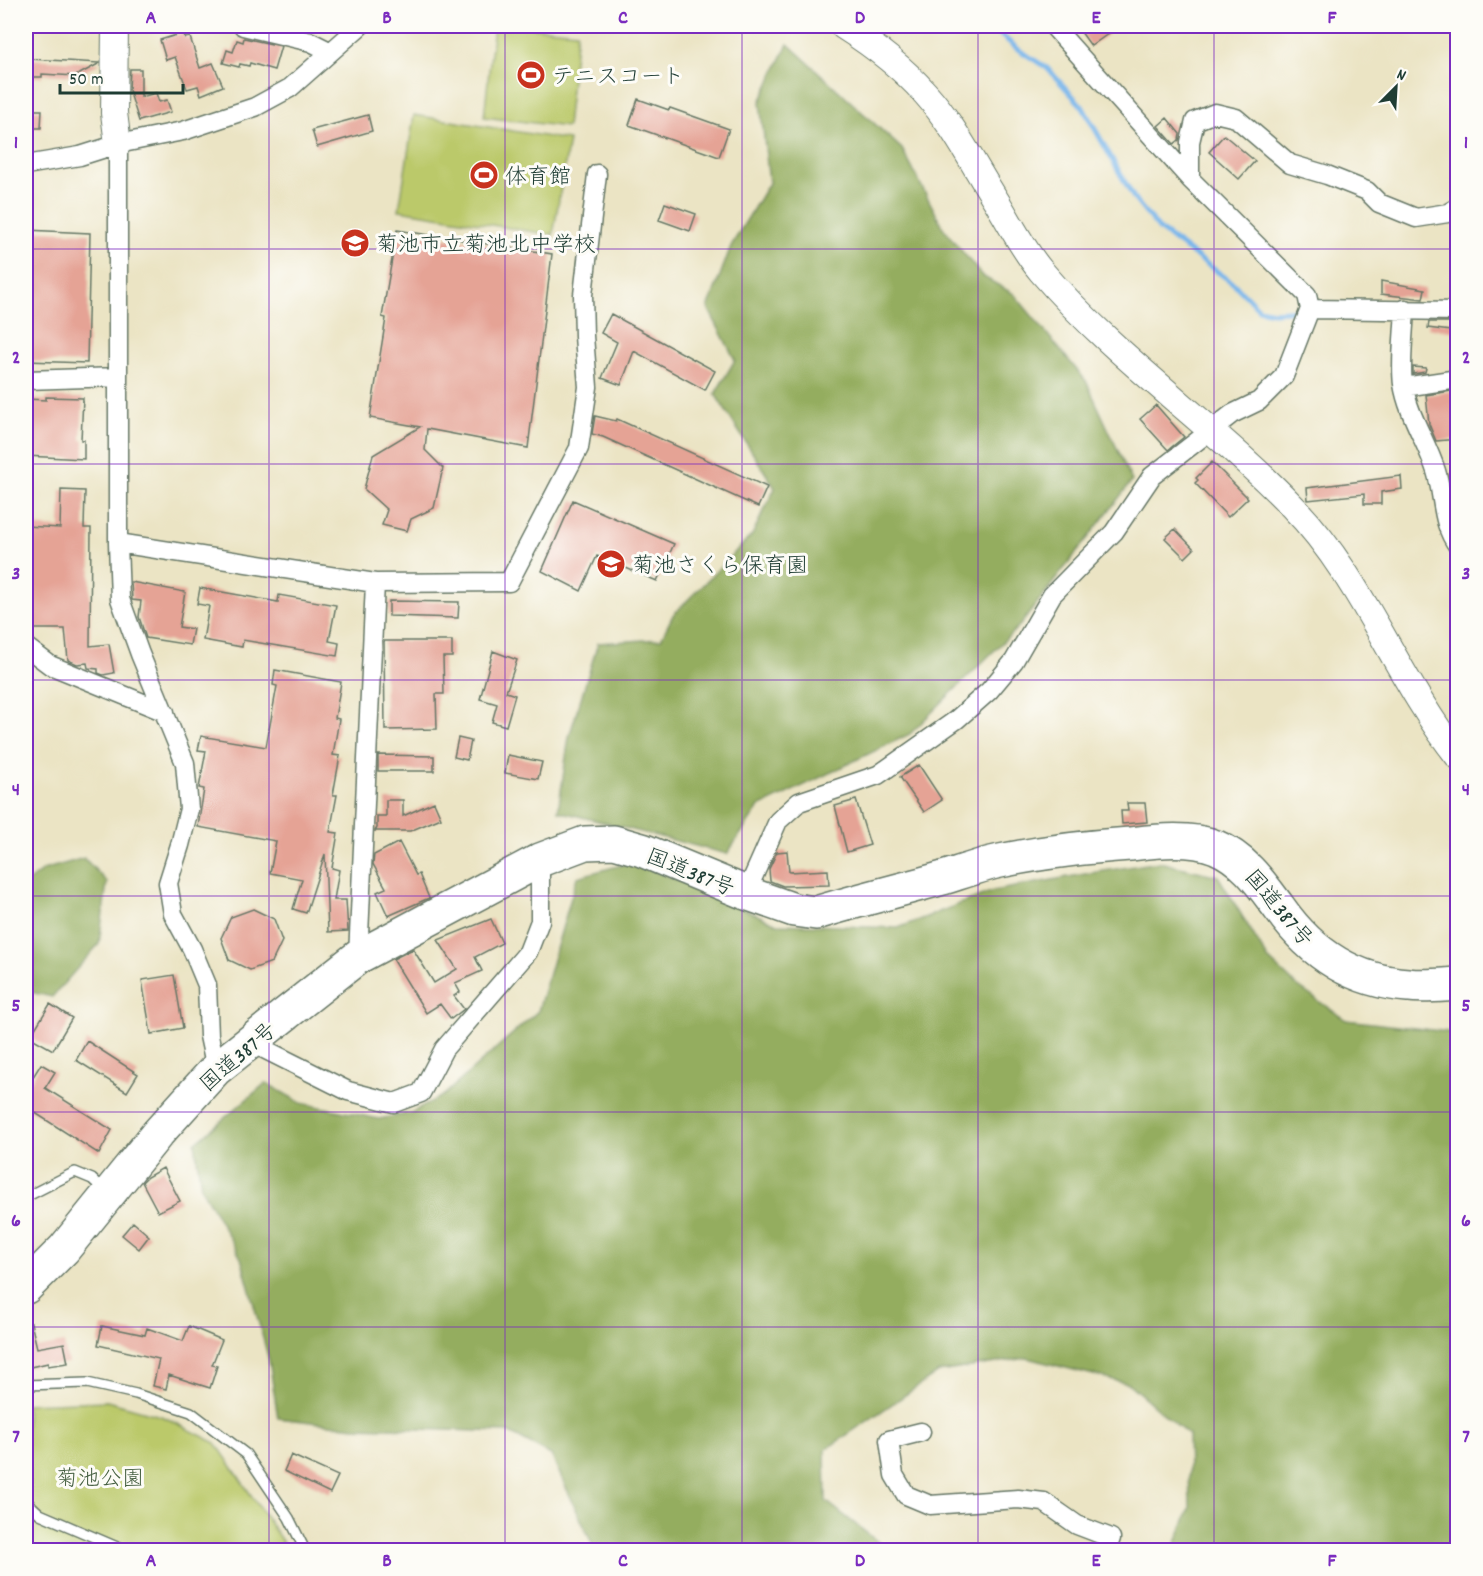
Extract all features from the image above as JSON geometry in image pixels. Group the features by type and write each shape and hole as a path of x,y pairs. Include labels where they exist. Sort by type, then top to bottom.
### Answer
{"highway":[{"name":"国道387号","path":"26,1287 64,1249 158,1133 216,1069 358,957 540,860 585,843 614,842 642,850 746,893 794,910 816,913 997,861 1087,847 1151,842 1190,842 1215,847 1241,861 1265,888 1293,927 1313,948 1335,963 1362,976 1389,983 1410,986 1458,984"}],"street":[{"path":"115,26 114,113 118,144 120,599 185,763 189,809 168,883 173,914 192,949 207,985 209,1036 216,1069"},
{"path":"251,26 311,42 329,51"},
{"path":"26,165 80,156 118,144 183,131 255,107 290,88 329,51 360,26"},
{"path":"843,26 898,66 926,94 950,125 1016,234 1047,278 1102,335 1293,506 1325,545 1440,733 1458,756"},
{"path":"746,893 778,821 799,802 878,776 956,720 981,698 1014,661 1052,595 1114,532 1152,476 1232,414 1259,401 1284,376 1310,309 1307,295 1190,179 1053,26"},
{"path":"1190,179 1190,142 1195,122 1215,113 1236,118 1290,164 1368,191 1379,203 1416,218 1448,213 1458,207"},
{"path":"118,543 375,584 509,582 579,448 588,387 583,295 597,174"},
{"path":"1310,309 1458,311"},
{"path":"1405,309 1404,387 1409,405 1437,472 1451,537 1458,546"},
{"path":"26,380 118,377"},
{"path":"1404,387 1458,380"},
{"path":"358,957 375,584"},
{"path":"26,647 50,665 165,712"},
{"path":"250,1042 348,1090 394,1103 421,1093 444,1048 528,952 540,921 540,860"},
{"path":"921,1432 889,1440 894,1475 906,1495 930,1505 1018,1499 1044,1502 1077,1525 1111,1538 1107,1551"}],"lane":[{"path":"26,1197 75,1172 92,1179 109,1194"},
{"path":"26,1385 87,1383 136,1394 191,1412 246,1454 289,1518 305,1551"},
{"path":"26,1501 40,1514 124,1551"}],"green space":[{"name":"テニスコート","path":"494,26 577,32 567,127 484,117"},
{"path":"788,44 902,149 944,229 982,276 1014,294 1086,381 1132,481 1021,624 910,734 759,807 727,854 558,811 569,737 598,643 661,639 673,615 752,535 775,488 715,394 735,360 708,308 731,246 769,183 760,102"},
{"name":"体育館","path":"414,115 569,140 553,235 399,210"},
{"path":"84,858 107,882 99,944 52,997 26,991 26,883 43,870"},
{"path":"632,862 696,887 777,924 898,928 993,891 1159,862 1218,876 1268,959 1297,986 1346,1020 1457,1033 1457,1550 1173,1550 1190,1508 1188,1435 1129,1384 1027,1358 939,1372 825,1450 826,1501 888,1550 595,1550 551,1455 508,1432 355,1427 278,1418 269,1360 241,1258 201,1188 195,1143 266,1083 301,1103 379,1119 411,1113 444,1095 538,1011 577,877"},
{"name":"菊池公園","path":"107,1401 164,1417 216,1443 288,1550 26,1550 26,1404"}],"building":[{"path":"1079,26 1119,26 1091,46"},
{"path":"183,33 185,38 190,37 200,68 213,63 223,86 201,95 198,86 187,89 175,57 166,60 160,40"},
{"path":"244,38 281,46 274,70 250,63 249,66 240,64 239,67 223,63 227,50 233,52 237,40 243,42"},
{"path":"26,59 100,63 76,76 42,74 42,77 26,77"},
{"path":"130,69 141,69 141,97 156,93 159,102 167,100 171,112 139,121 129,90"},
{"path":"638,99 729,129 719,157 629,125"},
{"path":"26,110 42,110 41,128 26,128"},
{"path":"368,115 372,131 317,147 312,130"},
{"path":"1167,118 1180,134 1179,140 1174,144 1158,126"},
{"path":"1224,135 1255,161 1239,179 1209,152"},
{"path":"665,203 696,214 690,231 659,220"},
{"path":"26,230 90,233 87,363 26,361"},
{"path":"397,230 552,254 528,448 427,429 425,450 443,468 434,508 411,519 407,531 382,525 387,510 364,489 373,455 420,427 370,418 386,318 382,317"},
{"path":"1381,281 1425,289 1423,299 1381,294"},
{"path":"611,314 715,371 705,390 634,351 621,385 602,378 617,342 601,333"},
{"path":"1429,322 1458,322 1458,332 1428,328"},
{"path":"1413,367 1426,368 1425,372 1413,374"},
{"path":"1458,390 1458,439 1436,441 1429,424 1426,395"},
{"path":"46,397 83,398 81,440 84,440 84,459 26,456 26,399 46,400"},
{"path":"1156,405 1184,437 1168,450 1140,419"},
{"path":"595,416 616,421 617,419 767,487 758,507 592,434"},
{"path":"1212,462 1248,498 1228,517 1195,483 1198,480 1196,478"},
{"path":"1458,472 1458,489 1452,491 1449,474"},
{"path":"1401,476 1402,489 1381,492 1381,504 1364,504 1364,494 1308,500 1307,488"},
{"path":"61,490 85,491 84,528 91,528 90,646 109,644 114,673 103,675 98,673 98,669 88,668 87,663 77,664 68,660 65,629 26,629 26,526 60,528"},
{"path":"573,500 674,544 657,581 597,556 581,591 542,571"},
{"path":"1175,529 1194,549 1185,558 1165,538"},
{"path":"131,582 185,592 179,627 193,629 190,645 146,638 139,617 141,601 132,600"},
{"path":"200,588 278,602 279,595 336,605 329,641 339,643 337,656 243,640 242,647 203,640 209,606 197,604"},
{"path":"389,601 459,602 458,618 389,616"},
{"path":"384,641 452,641 452,657 443,657 444,694 436,694 437,729 385,730"},
{"path":"493,651 517,660 506,692 515,695 506,726 492,722 497,704 480,699"},
{"path":"275,670 341,682 335,718 339,719 333,755 340,756 333,795 337,795 330,832 338,833 332,868 339,870 334,900 346,900 348,931 328,932 325,854 306,913 293,909 302,879 270,873 276,841 198,827 204,789 199,788 206,751 198,750 201,736 266,747 277,686 273,685"},
{"path":"458,738 471,741 467,760 454,757"},
{"path":"378,755 434,756 434,771 378,771"},
{"path":"508,755 542,762 538,779 505,773"},
{"path":"919,765 942,800 924,812 900,777"},
{"path":"386,800 403,800 403,816 434,802 441,818 410,831 375,831 377,816 386,816"},
{"path":"856,800 870,845 847,852 835,806"},
{"path":"1127,803 1145,803 1147,822 1122,824 1121,811 1128,811"},
{"path":"399,842 416,875 419,874 429,898 388,916 377,892 386,888 373,864 374,855"},
{"path":"787,851 789,872 828,870 829,885 783,886 770,881 769,869 777,852"},
{"path":"253,909 274,919 282,941 272,962 250,970 229,960 221,938 231,917"},
{"path":"491,919 502,943 475,957 482,971 455,983 460,992 454,996 464,1009 451,1019 440,1004 426,1013 393,959 413,949 434,983 457,969 438,940"},
{"path":"174,975 183,1028 151,1034 142,980"},
{"path":"50,1004 72,1018 53,1050 30,1037"},
{"path":"87,1041 138,1074 127,1092 76,1060"},
{"path":"41,1064 55,1072 45,1088 112,1130 99,1154 26,1107 26,1088"},
{"path":"163,1168 180,1201 158,1212 142,1182"},
{"path":"133,1222 149,1236 139,1249 122,1235"},
{"path":"31,1323 37,1348 64,1343 68,1363 48,1366 48,1363 26,1368 26,1324"},
{"path":"102,1326 145,1335 147,1328 183,1341 189,1326 222,1340 212,1365 217,1366 210,1388 169,1375 166,1389 153,1386 159,1359 98,1345"},
{"path":"291,1455 338,1476 330,1493 284,1471"}],"waterway":[{"path":"990,26 1019,50 1047,68 1082,106 1135,200 1160,230 1233,283 1259,309 1273,312 1301,310"}],"place":[{"name":"テニスコート","path":"531,75"},
{"name":"体育館","path":"484,175"},
{"name":"菊池市立菊池北中学校","path":"355,243"},
{"name":"菊池さくら保育園","path":"611,564"}]}
